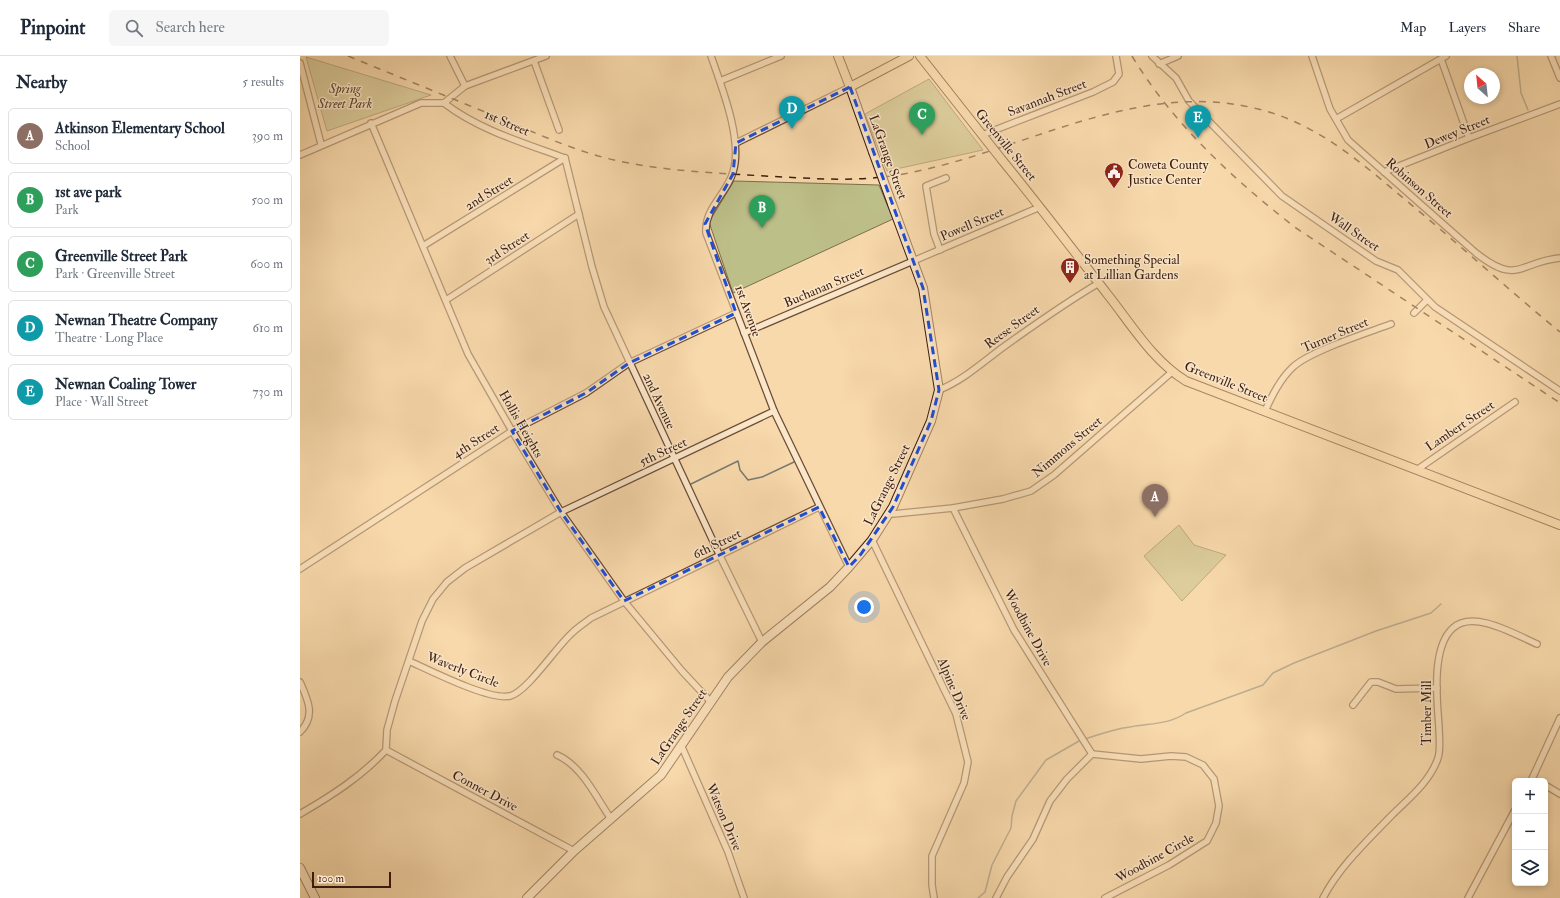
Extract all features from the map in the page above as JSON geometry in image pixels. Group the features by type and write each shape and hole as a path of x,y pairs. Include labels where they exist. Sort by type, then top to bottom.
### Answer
{"main road":[{"name":"LaGrange Street","path":"838,56 850,87"},
{"path":"850,87 908,56"},
{"name":"Greenville Street","path":"920,56 1138,333 1172,372 1186,380 1560,525"}],"street":[{"path":"450,56 465,86"},
{"path":"300,154 421,103 444,103 465,86 546,56"},
{"name":"1st Avenue","path":"712,56 736,143 733,174 710,210 705,224 706,232 774,411 849,567"},
{"path":"720,81 781,56"},
{"name":"Savannah Street","path":"985,138 1113,82 1119,74 1116,56"},
{"name":"Wall Street","path":"1152,56 1176,78 1188,101 1282,196 1376,261 1398,270 1442,313 1560,391"},
{"path":"1159,64 1178,56"},
{"name":"Robinson Street","path":"1312,56 1330,109 1348,140 1476,253 1498,268 1515,271 1560,258"},
{"path":"1551,56 1560,78"},
{"path":"1336,119 1444,58 1469,138"},
{"path":"534,61 559,130"},
{"path":"300,63 321,144"},
{"path":"736,143 850,87"},
{"name":"LaGrange Street","path":"527,898 536,894 574,851 661,775 682,747 710,701 728,677 762,642 830,586 849,567 872,540 890,512 931,421 939,390 923,288 850,87"},
{"name":"1st Street","path":"444,103 459,114 498,132 565,158"},
{"name":"Dewey Street","path":"1384,172 1560,104"},
{"name":"Hollis Heights","path":"371,123 468,354 512,431 561,512 624,601 682,671 710,701"},
{"name":"2nd Avenue","path":"565,158 592,267 604,307 719,554 762,642"},
{"name":"2nd Street","path":"423,246 565,158"},
{"path":"940,250 934,234 926,186 946,178"},
{"name":"Powell Street","path":"914,261 1040,207"},
{"name":"3rd Street","path":"446,300 579,214"},
{"name":"Buchanan Street","path":"744,334 914,261"},
{"name":"Reese Street","path":"939,390 949,386 968,374 1065,302 1099,283"},
{"path":"1414,313 1427,300"},
{"name":"4th Street","path":"300,569 512,431 586,394 629,363 736,313"},
{"name":"Turner Street","path":"1265,411 1273,394 1293,367 1316,353 1391,324"},
{"name":"Nimmons Street","path":"890,512 893,514 953,508 1003,499 1031,491 1054,475 1172,372"},
{"name":"Lambert Street","path":"1418,469 1515,402"},
{"name":"5th Street","path":"561,512 774,411"},
{"name":"6th Street","path":"624,601 819,507"},
{"name":"Woodbine Drive","path":"953,508 1014,630 1092,754"},
{"name":"Waverly Circle","path":"561,512 465,568 447,582 434,599 422,621 409,661 497,697 511,696 524,687 571,633 591,618 624,601"},
{"name":"Alpine Drive","path":"872,540 956,714 968,762 964,783 932,856 932,885 934,898"},
{"name":"Timber Mill","path":"1323,898 1338,874 1390,817 1420,788 1432,771 1438,757 1437,688 1440,658 1445,640 1452,628 1464,620 1478,621 1537,644"},
{"path":"300,814 373,765 386,750 387,730 409,661"},
{"path":"300,682 310,710 308,724 300,732"},
{"path":"1353,705 1365,686 1371,682 1378,682 1396,689 1437,688"},
{"path":"1534,778 1560,718"},
{"name":"Watson Drive","path":"682,747 728,852 744,898"},
{"name":"Conner Drive","path":"386,750 574,851"},
{"path":"996,898 1007,878 1034,839 1050,801 1068,779 1092,754"},
{"name":"Woodbine Circle","path":"1092,754 1142,759 1171,756 1186,757 1204,765 1214,779 1219,806 1216,823 1207,841 1169,865 1104,898"},
{"path":"557,755 568,760 583,777 611,819"},
{"path":"1548,787 1560,794"},
{"path":"1468,898 1513,814"},
{"path":"300,868 315,898"}],"highlighted area":[{"path":"850,87 923,288 939,390 931,421 893,507 861,554 849,567 819,507 624,601 561,512 512,431 586,393 629,363 736,313 705,224 733,174 736,143"}],"green space":[{"name":"Spring Street Park","path":"306,57 431,95 327,131"},
{"path":"929,79 983,150 887,171 865,114"},
{"path":"734,181 879,185 893,219 733,293 709,222"},
{"path":"1179,525 1194,545 1226,555 1182,601 1144,556"}],"waterway":[{"path":"1517,56 1521,93 1528,110"},
{"path":"691,484 738,461 740,470 748,480 762,477 794,462"},
{"path":"1085,739 1118,729 1172,720 1186,713 1263,685 1273,673 1294,663 1376,631 1431,613 1441,604"},
{"path":"978,898 985,892 992,865 1011,828 1012,816 1016,801 1046,760 1079,741"}],"railway":[{"path":"348,56 557,142 585,152 614,160 651,167 746,175 844,179 876,178 937,167 1118,111 1164,103 1211,102 1258,109 1281,116 1302,125 1322,136 1360,162 1560,332"},
{"path":"1132,56 1166,105 1206,150 1273,210 1296,228 1560,403"}],"place":[{"name":"Newnan Theatre Company","path":"792,129"},
{"name":"Greenville Street Park","path":"922,135"},
{"name":"Newnan Coaling Tower","path":"1198,138"},
{"name":"Coweta County Justice Center","path":"1114,189"},
{"name":"1st ave park","path":"762,228"},
{"name":"Something Special at Lillian Gardens","path":"1070,284"},
{"name":"Atkinson Elementary School","path":"1155,517"}]}
